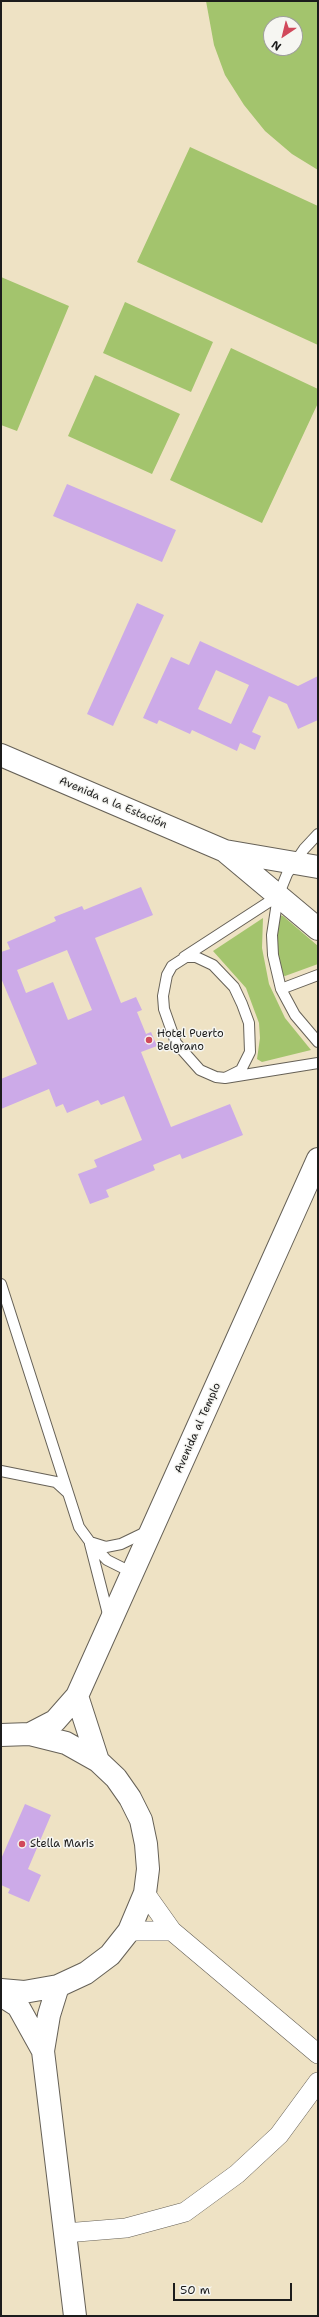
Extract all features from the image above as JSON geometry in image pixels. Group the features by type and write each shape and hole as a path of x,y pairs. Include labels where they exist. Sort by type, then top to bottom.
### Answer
{"street":[{"name":"Avenida a la Estación","path":"1,755 225,852"},
{"path":"225,852 318,867"},
{"path":"225,852 318,929"},
{"name":"Avenida al Templo","path":"30,1734 55,1721 77,1696 318,1159"},
{"path":"77,1696 98,1761"},
{"path":"1,1735 30,1734 66,1743 98,1761 116,1778 130,1798 141,1820 146,1844 148,1868 145,1893 129,1931 104,1960 86,1974 58,1986 24,1992 1,1990"},
{"path":"145,1893 172,1931 318,2054"},
{"path":"129,1931 172,1931"},
{"path":"58,1986 49,2015 43,2051 75,2316"},
{"path":"1,1995 18,2006 43,2051"},
{"path":"65,2233 126,2228 185,2212 237,2174 279,2135 318,2082"}],"lane":[{"path":"318,834 293,863 278,896 272,935 273,955 281,989 295,1015 318,1042"},
{"path":"278,896 172,966 167,975 163,996 164,1009 171,1031 184,1055 200,1070 216,1077 226,1078 318,1063"},
{"path":"179,960 191,957 205,959 223,973 242,1004 249,1023 250,1052 241,1070 226,1078"},
{"path":"281,989 318,975"},
{"path":"1,1284 79,1527 90,1542 107,1560 133,1573"},
{"path":"1,1471 56,1482 68,1493"},
{"path":"90,1542 106,1547 121,1544 152,1529"},
{"path":"90,1542 110,1624"}],"green space":[{"path":"206,1 318,1 318,170 292,154 265,131 244,105 225,75 214,45"},
{"path":"190,147 318,206 318,345 137,262"},
{"path":"1,277 69,306 17,431 1,425"},
{"path":"125,302 213,342 191,392 103,353"},
{"path":"231,348 318,389 318,403 262,523 170,480"},
{"path":"95,375 180,414 152,474 68,436"},
{"path":"279,915 283,916 318,946 318,964 285,976 282,975 276,945"},
{"path":"263,918 262,948 269,984 285,1018 311,1050 262,1062 257,1059 260,1038 259,1023 246,988 213,951"}],"building":[{"path":"67,484 176,530 162,562 53,516"},
{"path":"137,603 164,615 113,726 87,714"},
{"path":"200,641 298,686 318,676 318,720 298,729 287,704 269,696 252,732 261,736 255,750 240,743 237,751 192,730 190,734 159,720 157,724 143,718 171,657 189,665","holes":["216,670 249,685 231,724 198,709"]},
{"path":"141,887 153,915 95,938 121,1003 136,997 142,1010 137,1012 146,1034 151,1032 157,1046 141,1052 171,1127 230,1104 243,1135 182,1159 180,1154 153,1165 155,1170 106,1190 109,1197 90,1204 78,1174 97,1167 94,1160 142,1140 124,1096 101,1105 98,1100 67,1113 63,1104 56,1107 49,1089 1,1109 1,1079 37,1064 1,978 1,952 10,949 7,942 56,921 54,917 82,906 84,910","holes":["67,950 92,1010 68,1020 53,982 26,993 17,970"]},
{"path":"25,1804 51,1815 28,1869 41,1875 29,1902 8,1893 10,1889 1,1885 1,1859"}],"place":[{"name":"Hotel Puerto Belgrano","path":"149,1040"},
{"name":"Stella Maris","path":"22,1844"}]}
